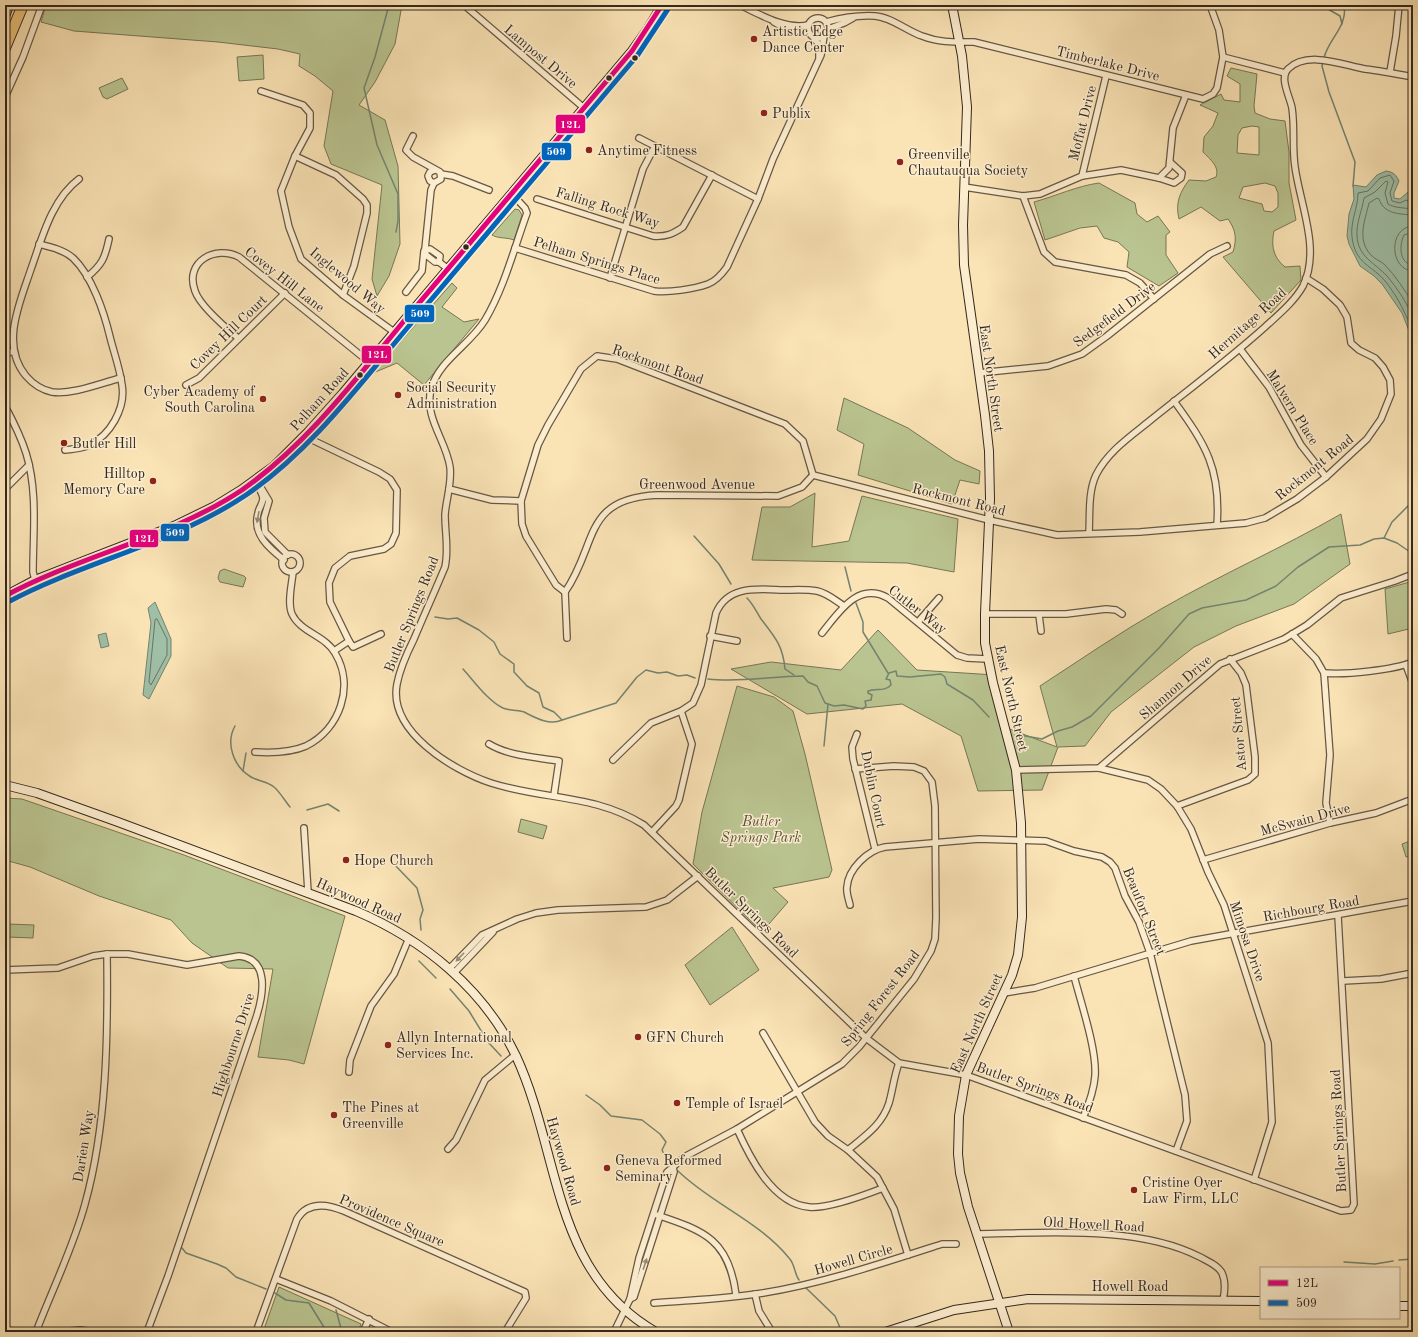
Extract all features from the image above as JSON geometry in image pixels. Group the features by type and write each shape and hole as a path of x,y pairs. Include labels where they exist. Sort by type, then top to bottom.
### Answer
{"highway":[{"path":"5,14 8,5"},
{"path":"5,48 23,5"}],"main road":[{"name":"Pelham Road","path":"5,596 35,580 180,523 215,506 274,466 304,436 369,362 512,194 639,41 662,5"},
{"name":"East North Street","path":"952,5 965,75 967,107 964,187 964,265 988,451 989,520 984,614 988,659 1016,770 1021,840 1020,938 1012,975 977,1048 966,1075 959,1116 958,1154 964,1191 1009,1332"},
{"name":"Haywood Road","path":"5,785 37,793 308,892 375,919 409,938 451,971 476,995 496,1021 515,1056 533,1101 565,1213 577,1246 602,1285 637,1320 656,1332"},
{"name":"Howell Road","path":"999,1303 1028,1299 1260,1301"},
{"path":"885,1332 954,1310 999,1303"},
{"path":"1400,1306 1413,1306"}],"street":[{"path":"5,97 23,57 42,5"},
{"name":"Lampost Drive","path":"464,5 584,108"},
{"path":"740,5 772,20 790,31 808,33 819,45 819,60"},
{"name":"Timberlake Drive","path":"826,22 875,16 922,36 947,42 974,42 1203,99 1213,94 1217,88 1223,57 1219,30 1210,5"},
{"path":"1390,72 1399,5"},
{"path":"772,20 797,26 808,25 814,19 818,18 826,22 828,29"},
{"path":"814,38 824,36 828,29 853,18"},
{"path":"808,25 808,33"},
{"name":"Pelham Springs Place","path":"515,248 638,287 664,292 708,284 721,276 727,267 758,199 819,60 824,48 824,36"},
{"path":"1223,57 1285,73 1288,68 1301,62 1324,61 1413,77"},
{"name":"Hermitage Road","path":"1089,533 1092,488 1101,466 1122,443 1240,350 1286,308 1302,288 1309,264 1308,238 1295,166 1292,108 1285,84 1285,73"},
{"name":"Moffat Drive","path":"1082,176 1106,76"},
{"name":"Inglewood Way","path":"261,91 303,105 308,108 311,118 310,128 295,156 281,191 295,244 301,259 343,295 394,332"},
{"path":"1159,178 1167,172 1170,163 1173,128 1186,95"},
{"path":"414,136 406,150 413,157 441,174 453,176 489,190"},
{"path":"639,138 758,199"},
{"path":"610,278 643,169 655,146"},
{"path":"295,156 332,172 363,199 367,205 367,214 354,266 343,295"},
{"path":"964,187 1023,196 1040,194 1082,176 1121,170 1159,178 1174,183 1181,178 1180,170 1170,163"},
{"path":"434,183 430,181 428,176 430,172 435,170"},
{"path":"406,292 422,271 431,190 434,183 441,179 441,174"},
{"name":"Falling Rock Way","path":"537,198 625,227 662,236 676,232 688,220 712,175"},
{"path":"79,179 68,187 50,218 39,244 16,315 13,338 14,351 18,364 27,378 38,386 52,392 68,391 121,378"},
{"name":"Butler Springs Road","path":"512,194 525,208 527,213 502,284 484,322 442,369 431,390 430,412 448,460 450,475 445,514 448,544 445,567 399,672 396,694 398,712 406,726 418,738 436,753 464,771 505,787 554,795 619,811 644,825 866,1038 899,1063 966,1075 1342,1211 1351,1210 1354,1204 1343,980 1338,916"},
{"path":"1023,196 1044,252 1055,262 1126,275 1140,283 1154,299"},
{"path":"87,277 100,266 107,252 109,239"},
{"path":"39,244 63,251 72,257 87,277 103,310 121,378 121,404 111,426 104,434 88,446 65,450"},
{"name":"Sedgefield Drive","path":"979,373 1048,366 1076,357 1098,344 1210,254 1227,246"},
{"path":"425,250 430,249 440,256 439,262"},
{"path":"425,250 425,254 432,260 439,262 448,268"},
{"name":"Covey Hill Lane","path":"238,338 211,312 195,292 193,279 195,269 202,260 216,253 232,253 254,268 369,362"},
{"path":"432,260 437,254"},
{"name":"Rockmont Road","path":"521,501 538,445 548,425 581,369 596,356 617,359 785,424 803,441 813,475 989,520 1052,534 1140,532 1246,523 1269,516 1297,499 1326,476 1372,434 1389,401 1391,386 1388,376 1378,361 1371,355 1355,348 1351,343 1347,317 1340,304 1323,289 1306,278"},
{"name":"Covey Hill Court","path":"186,385 199,378 285,293"},
{"name":"Malvern Place","path":"1240,350 1269,387 1301,445 1326,476"},
{"path":"5,354 14,351"},
{"path":"1174,402 1197,434 1209,458 1216,489 1217,525"},
{"path":"5,406 20,437 29,466 32,484 33,572 35,580"},
{"path":"304,436 378,472 390,479 397,490 396,533 391,544 384,549 350,556 335,568 329,583 330,602 353,647 380,634"},
{"path":"5,489 29,466"},
{"name":"Greenwood Avenue","path":"564,592 595,527 604,514 619,502 638,496 658,494 778,496 802,487 813,475"},
{"path":"255,480 265,492 269,501 263,522 265,532 286,557"},
{"path":"449,489 492,500 521,501 522,524 526,536 556,585 564,592 566,638"},
{"path":"255,752 287,752 316,740 331,726 343,701 344,684 342,670 334,651 308,631 292,614 291,602 293,572 298,568 300,562 296,556 286,557"},
{"path":"286,557 284,568 293,572"},
{"name":"Shannon Drive","path":"1099,768 1213,669 1230,659 1279,641 1292,634 1307,625 1341,598 1413,574"},
{"path":"613,760 651,723 681,711 693,703 699,692 710,636 719,605 729,595 744,589 817,591 831,597 844,606"},
{"name":"Cutler Way","path":"822,633 844,606 860,595 876,593 888,598 957,655 967,658 988,659"},
{"path":"918,622 939,598"},
{"path":"984,614 1066,614 1106,609 1116,610 1122,614"},
{"path":"1039,615 1041,631"},
{"path":"1292,634 1316,659 1324,673 1330,755 1326,803 1330,823"},
{"path":"710,636 738,641"},
{"path":"334,651 349,641"},
{"name":"Astor Street","path":"1177,806 1248,780 1254,776 1255,756 1246,685 1242,673 1230,659"},
{"path":"1324,673 1339,674 1413,662"},
{"path":"1406,664 1413,684"},
{"path":"652,832 676,806 679,800 692,750 691,737 681,711"},
{"name":"Dublin Court","path":"857,734 852,747 855,769 875,849"},
{"path":"488,744 499,750 559,761 554,795"},
{"name":"Spring Forest Road","path":"625,1309 630,1299 635,1271 667,1172 686,1156 737,1129 842,1064 866,1038 914,979 931,951 935,939 936,918 935,842 934,790 928,775 919,768 903,766 855,769"},
{"path":"1016,770 1099,768"},
{"name":"Mimosa Drive","path":"1099,768 1148,780 1161,789 1177,806 1191,829 1208,872 1224,905 1265,1031 1269,1055 1272,1122 1254,1180"},
{"name":"McSwain Drive","path":"1203,860 1330,823 1376,813 1413,799"},
{"path":"304,828 308,892"},
{"name":"Beaufort Street","path":"875,849 935,842 979,839 1046,841 1074,851 1102,857 1110,862 1115,868 1125,896 1139,922 1150,953 1187,1107 1186,1128 1176,1151"},
{"path":"850,905 847,891 848,880 854,869 875,849"},
{"path":"451,971 494,930 525,916 548,911 646,907 667,900 698,876"},
{"name":"Richbourg Road","path":"1004,994 1035,988 1191,941 1338,916 1413,901"},
{"path":"349,1072 350,1060 371,1006 394,974 409,938"},
{"name":"Highbourne Drive","path":"5,970 58,968 93,956 107,954 135,955 187,965 242,956 255,963 263,982 263,993 257,1015 147,1332"},
{"name":"Darien Way","path":"36,1332 69,1252 89,1189 96,1151 103,1085 107,954"},
{"path":"1343,980 1381,978 1413,973"},
{"path":"1074,976 1093,1049 1095,1070 1090,1099 1083,1118"},
{"path":"763,1033 819,1128 833,1141 848,1150 872,1171 894,1209 908,1255"},
{"path":"448,1149 456,1140 485,1080 515,1056"},
{"path":"848,1150 873,1130 883,1117 889,1102 899,1063"},
{"path":"737,1129 750,1154 767,1179 784,1198 797,1205 809,1207 820,1206 883,1188"},
{"name":"Spring Forest Road","path":"630,1299 634,1297 661,1216 674,1172 673,1167"},
{"name":"Providence Square","path":"256,1332 299,1216 309,1208 326,1205 344,1211 526,1292 526,1298 505,1332"},
{"path":"653,1214 694,1228 714,1243 730,1268 736,1295"},
{"name":"Old Howell Road","path":"977,1234 1103,1234 1159,1241 1194,1254 1220,1270 1225,1286 1223,1300"},
{"name":"Howell Circle","path":"654,1303 756,1294 826,1280 942,1244 956,1244"},
{"path":"276,1279 331,1301 392,1332"},
{"path":"756,1294 759,1311 772,1332"},
{"path":"614,1332 625,1309"},
{"path":"362,1332 369,1319"},
{"path":"5,1330 21,1332"},
{"path":"60,1332 80,1330 96,1332"}],"green space":[{"path":"46,5 402,5 395,44 375,82 359,105 385,120 398,166 400,244 389,276 377,296 372,279 382,185 331,164 324,146 333,91 315,76 299,66 300,54 278,49 218,42 74,31 41,22"},
{"path":"263,55 264,79 239,81 237,57"},
{"path":"1231,68 1257,74 1254,106 1255,113 1270,119 1285,121 1289,152 1289,183 1296,220 1274,231 1273,246 1275,255 1285,267 1300,266 1301,280 1271,313 1223,257 1233,252 1235,243 1233,227 1228,219 1220,221 1201,207 1179,219 1179,198 1189,180 1206,181 1216,177 1217,170 1211,160 1203,152 1204,137 1213,126 1218,113 1200,105 1221,94 1224,100 1240,102 1240,84 1227,76","holes":["1252,126 1259,127 1259,155 1237,153 1238,135 1242,128","1265,183 1275,186 1278,193 1278,207 1272,212 1264,211 1262,204 1239,198 1243,187"]},
{"path":"122,78 128,89 107,99 103,97 99,88"},
{"path":"1099,183 1135,203 1137,214 1147,222 1158,216 1170,232 1166,235 1166,255 1178,273 1159,286 1127,267 1129,252 1118,242 1104,238 1097,226 1080,228 1045,240 1034,202 1091,184"},
{"path":"515,209 519,210 522,215 514,240 492,235"},
{"path":"452,283 457,288 442,307 464,322 479,319 424,385 397,363 373,373"},
{"path":"844,398 908,428 955,460 980,471 979,484 960,480 952,504 858,475 864,444 837,430"},
{"path":"815,493 812,547 849,541 862,496 958,519 954,572 907,563 752,560 762,507 790,507"},
{"path":"1341,514 1350,564 1294,604 1236,626 1194,647 1111,712 1085,746 1058,747 1042,790 978,791 961,736 902,704 807,714 731,669 771,662 841,670 878,630 917,670 995,675 1007,728 1057,747 1040,686 1145,618"},
{"path":"224,569 244,576 246,578 243,587 220,582 218,578 220,571"},
{"path":"1413,581 1413,628 1388,634 1385,589"},
{"name":"Butler Springs Park","path":"737,686 774,697 793,711 805,754 832,870 829,877 773,888 788,902 762,932 693,864 702,812"},
{"path":"5,798 22,799 184,855 345,916 304,1064 289,1060 258,1057 273,969 228,968 192,943 171,920 99,896 30,867 5,860"},
{"path":"521,819 547,826 543,839 518,832"},
{"path":"1413,840 1413,856 1406,857 1402,844"},
{"path":"8,924 34,925 33,938 7,937"},
{"path":"732,927 759,970 710,1005 685,965"},
{"path":"279,1287 361,1324 358,1332 263,1332"}],"water":[{"path":"1386,171 1394,174 1399,181 1394,193 1394,198 1400,199 1408,192 1412,193 1413,233 1410,247 1413,263 1413,341 1402,313 1382,284 1360,266 1349,244 1347,236 1349,214 1354,199 1353,185 1366,187 1377,175"},
{"path":"155,602 171,639 171,656 149,699 143,695 151,623 148,608"},
{"path":"106,633 109,646 101,648 98,635"}],"waterway":[{"path":"389,5 375,57 364,88 377,145 398,194 398,221 396,232"},
{"path":"1321,5 1340,16 1342,24"},
{"path":"1324,58 1326,51 1343,20 1344,5"},
{"path":"1323,62 1322,66 1329,92 1355,162 1353,186"},
{"path":"1411,193 1413,188"},
{"path":"1384,538 1392,522 1413,501"},
{"path":"694,536 719,564 731,584"},
{"path":"1020,735 1042,739 1058,731 1072,727 1091,716 1159,648 1189,614 1202,608 1246,600 1276,586 1298,567 1329,547 1360,545 1374,539 1384,538 1397,543 1413,554"},
{"path":"845,567 851,591"},
{"path":"747,598 778,642 785,669 794,675"},
{"path":"856,603 863,622 863,632 888,673"},
{"path":"435,617 448,619 457,618 479,630 494,642 500,654 514,664 514,672 527,686 539,693 543,707 554,712 562,720 616,703 637,677 646,670 658,673 667,672 678,676 687,675 695,678"},
{"path":"463,669 497,705 509,710 522,711 547,721 557,722 562,720"},
{"path":"708,679 744,680 803,676 808,682 817,686 825,703 834,706 844,705 863,709 866,706 865,701 871,700 872,695 868,693 868,691 883,689 891,685 890,680 886,679 889,673 896,671 897,676 910,677 941,674 945,677 947,684 973,700 989,717"},
{"path":"824,746 828,704"},
{"path":"235,726 232,733 231,747 240,767 251,777 272,785 290,807"},
{"path":"243,771 246,753"},
{"path":"307,810 328,804 339,811"},
{"path":"391,861 417,888 423,910 420,919 421,930"},
{"path":"419,961 436,978"},
{"path":"450,989 469,1011 488,1042 501,1056"},
{"path":"586,1095 600,1105 611,1116 642,1120 660,1134 666,1142 662,1150 668,1162"},
{"path":"678,1171 691,1183 764,1233 791,1260 799,1280"},
{"path":"182,1248 186,1253 226,1268 236,1277 266,1289"},
{"path":"1399,1260 1413,1259"},
{"path":"1344,1262 1375,1264 1393,1261"},
{"path":"806,1288 835,1316 841,1330"},
{"path":"275,1293 286,1300 309,1303 327,1332"},
{"path":"336,1310 342,1332"}],"transit line":[{"name":"12L","path":"5,596 64,569 155,534 214,507 242,490 289,452 351,385 632,51 662,5"},
{"name":"509","path":"8,602 67,575 189,527 246,495 293,457 335,414 637,56 668,9"}],"place":[{"name":"Artistic Edge Dance Center","path":"754,39"},
{"name":"Publix","path":"764,113"},
{"name":"Anytime Fitness","path":"589,150"},
{"name":"Greenville Chautauqua Society","path":"900,162"},
{"name":"Social Security Administration","path":"398,395"},
{"name":"Cyber Academy of South Carolina","path":"263,399"},
{"name":"Butler Hill","path":"64,443"},
{"name":"Hilltop Memory Care","path":"153,481"},
{"name":"Hope Church","path":"346,860"},
{"name":"GFN Church","path":"638,1037"},
{"name":"Allyn International Services Inc.","path":"388,1045"},
{"name":"Temple of Israel","path":"677,1103"},
{"name":"The Pines at Greenville","path":"334,1115"},
{"name":"Geneva Reformed Seminary","path":"607,1168"},
{"name":"Cristine Oyer Law Firm, LLC","path":"1134,1190"}]}
